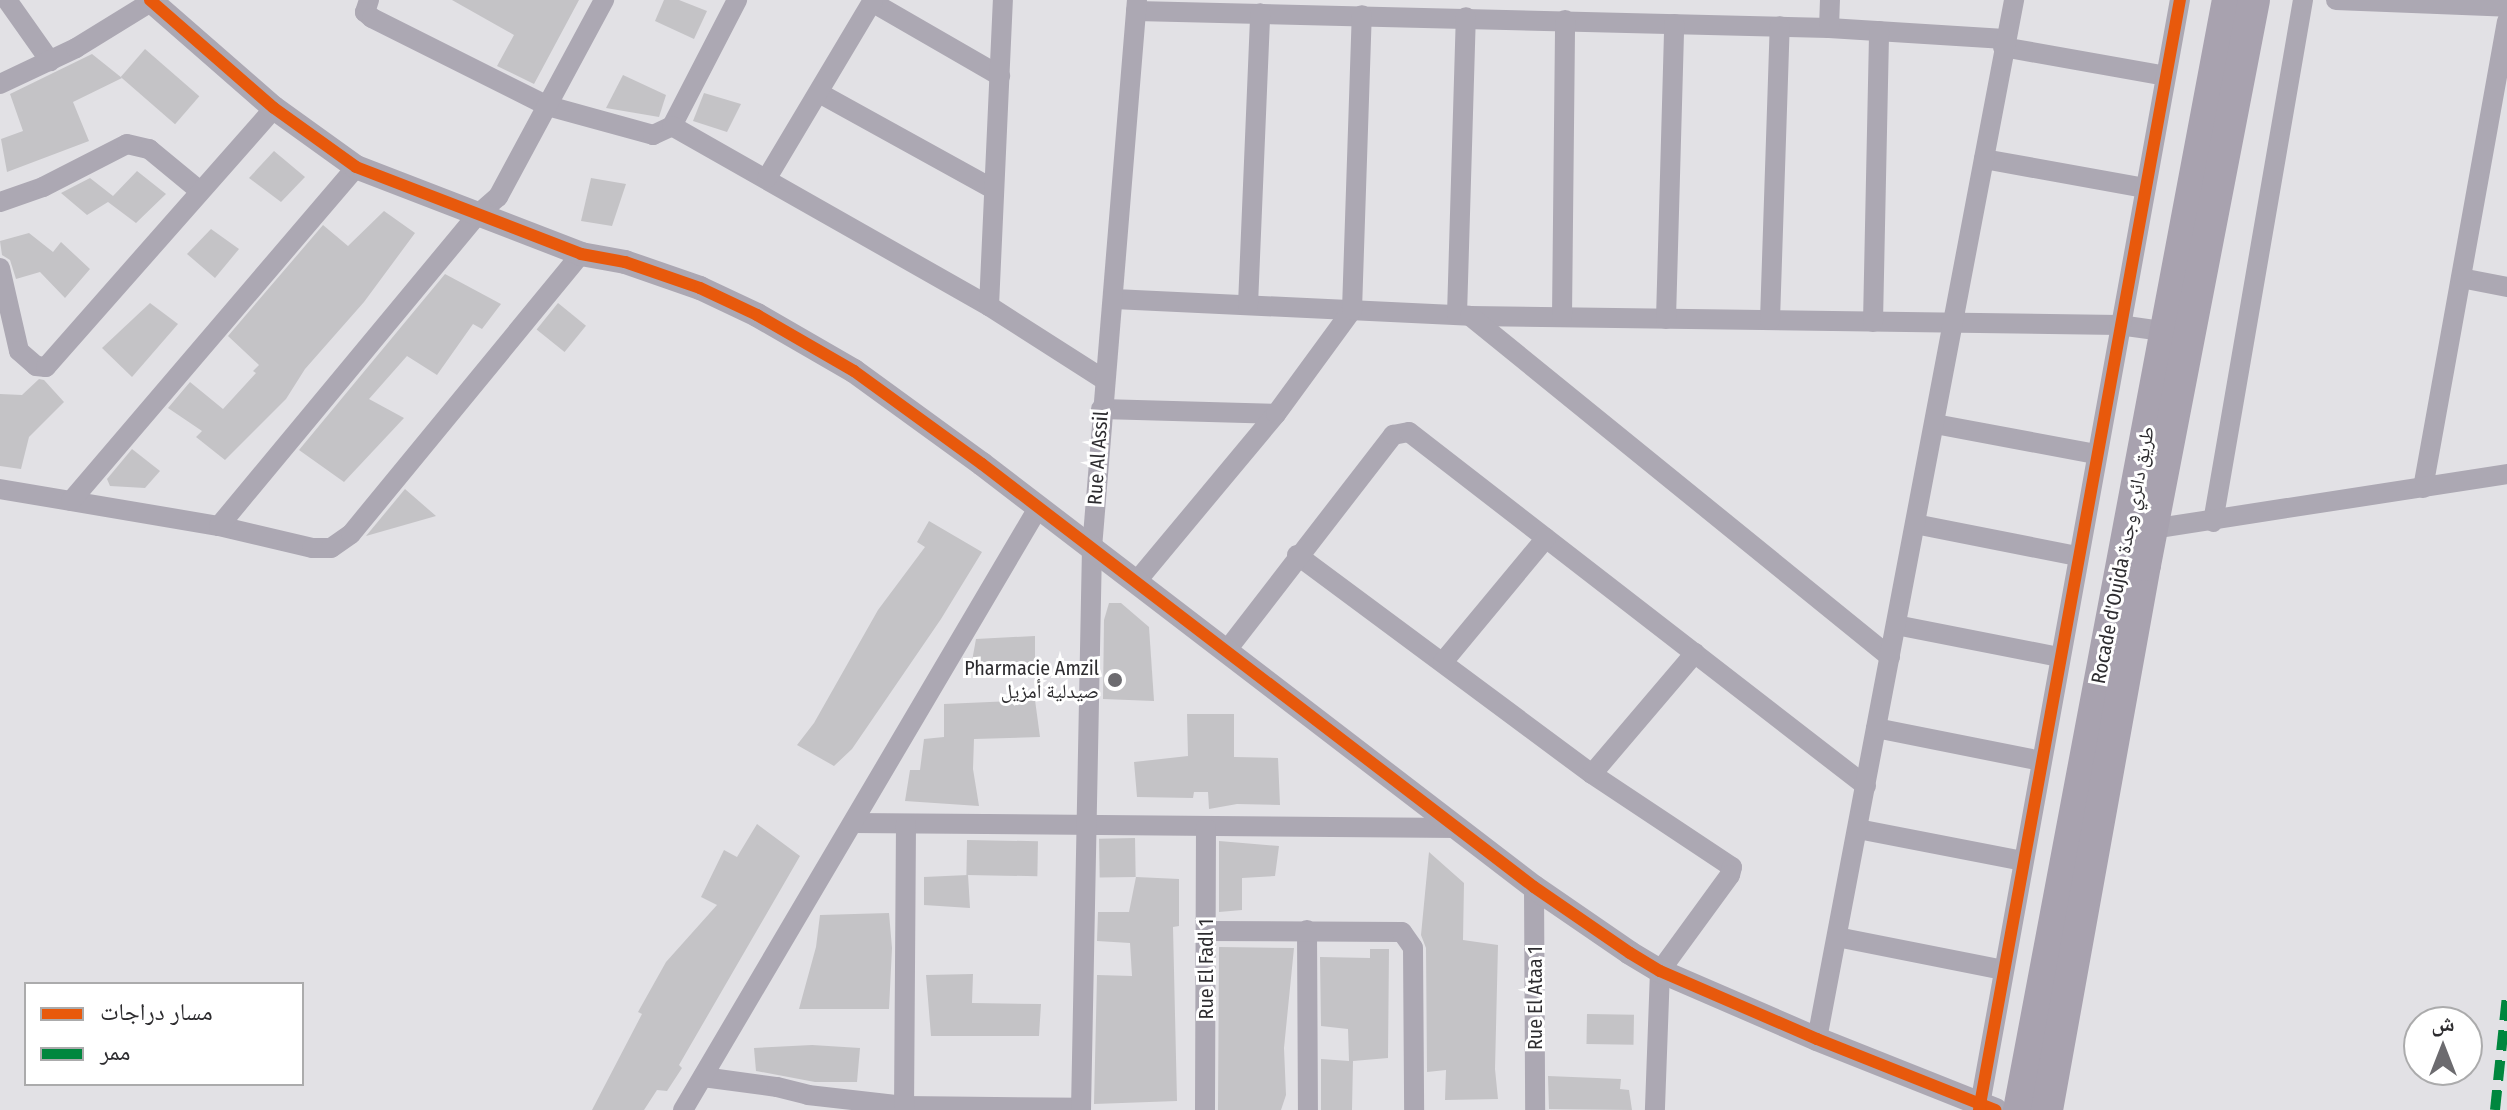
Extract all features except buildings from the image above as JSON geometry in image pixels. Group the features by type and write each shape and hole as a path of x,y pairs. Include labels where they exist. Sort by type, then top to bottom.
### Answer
{"highway":[{"name":"Rocade d'Oujda طريق دائري وجدة","path":"2047,1110 2152,529 2177,333 2228,0"},
{"name":"Rocade d'Oujda طريق دائري وجدة","path":"2019,1110 2177,333 2254,0"}],"street":[{"path":"7,0 50,61"},
{"path":"369,0 365,12 372,18 548,106 645,134 661,133 672,126 737,0"},
{"path":"219,526 477,215 502,191 601,5 579,0"},
{"path":"989,306 1003,0"},
{"path":"1829,28 1830,0"},
{"path":"1817,1039 2014,0"},
{"path":"0,84 50,61 152,1 274,108 356,167 581,254 655,271 757,315 854,371 1227,650 1534,887 1660,971 1984,1109 2003,970 2180,0"},
{"path":"2213,522 2303,0"},
{"path":"2336,0 2507,7"},
{"path":"767,178 821,94 873,1 1000,76"},
{"path":"1136,6 1362,15 1399,8 1466,17 1879,31 2004,43 2165,76"},
{"name":"Rue Al Assil","path":"1081,1109 1084,826 1092,548 1103,379 1114,299 1136,6"},
{"path":"1248,305 1260,13"},
{"path":"1136,582 1276,414 1352,310 1362,15"},
{"path":"1463,315 1466,17"},
{"path":"1562,317 1565,20"},
{"path":"2423,488 2507,22"},
{"path":"1666,319 1674,24"},
{"path":"1770,320 1780,26"},
{"path":"1873,322 1879,31"},
{"path":"821,94 993,189"},
{"path":"0,268 9,352 36,366 50,364 274,108"},
{"path":"672,126 989,306 1103,379"},
{"path":"0,202 43,187 127,144 149,149 200,191"},
{"path":"1984,159 2145,188"},
{"path":"71,501 356,167"},
{"path":"0,489 219,526 312,548 331,548 345,541 581,254"},
{"path":"2461,278 2507,287"},
{"path":"1114,299 1463,315 2119,325 2177,333"},
{"path":"1463,315 1890,657"},
{"path":"1101,409 1276,414"},
{"path":"1935,424 2096,454"},
{"path":"1227,650 1297,555 1393,435 1402,432 1416,436 1866,786"},
{"path":"2152,529 2213,522 2507,474"},
{"path":"683,1110 1038,508"},
{"path":"1915,524 2077,556"},
{"path":"1443,662 1546,538"},
{"path":"1297,555 1592,774 1732,867 1730,875 1660,971 1655,1110"},
{"path":"1896,625 2059,657"},
{"path":"1592,774 1695,653"},
{"path":"1876,728 2041,761"},
{"path":"853,823 1458,828"},
{"path":"904,1108 906,824"},
{"name":"Rue El Fadl 1","path":"1205,1110 1206,828"},
{"path":"1858,829 2023,861"},
{"name":"Rue El Ataa 1","path":"1534,887 1535,1110"},
{"path":"1307,930 1308,1110"},
{"path":"1206,931 1392,930 1409,939 1413,948 1414,1110"},
{"path":"1837,937 2003,970"},
{"path":"703,1077 777,1087 806,1103 904,1108 1081,1109"}],"marked path":[{"path":"2495,1110 2507,995"}],"cycle path":[{"path":"150,0 274,108 356,167 581,254 625,262 700,288 757,315 854,371 982,464 1534,887 1630,953 1660,971 1817,1039 1995,1110"},
{"path":"1979,1110 2180,0"}],"place":[{"name":"Pharmacie Amzil صيدلية أمزيل","path":"1115,680"}]}
